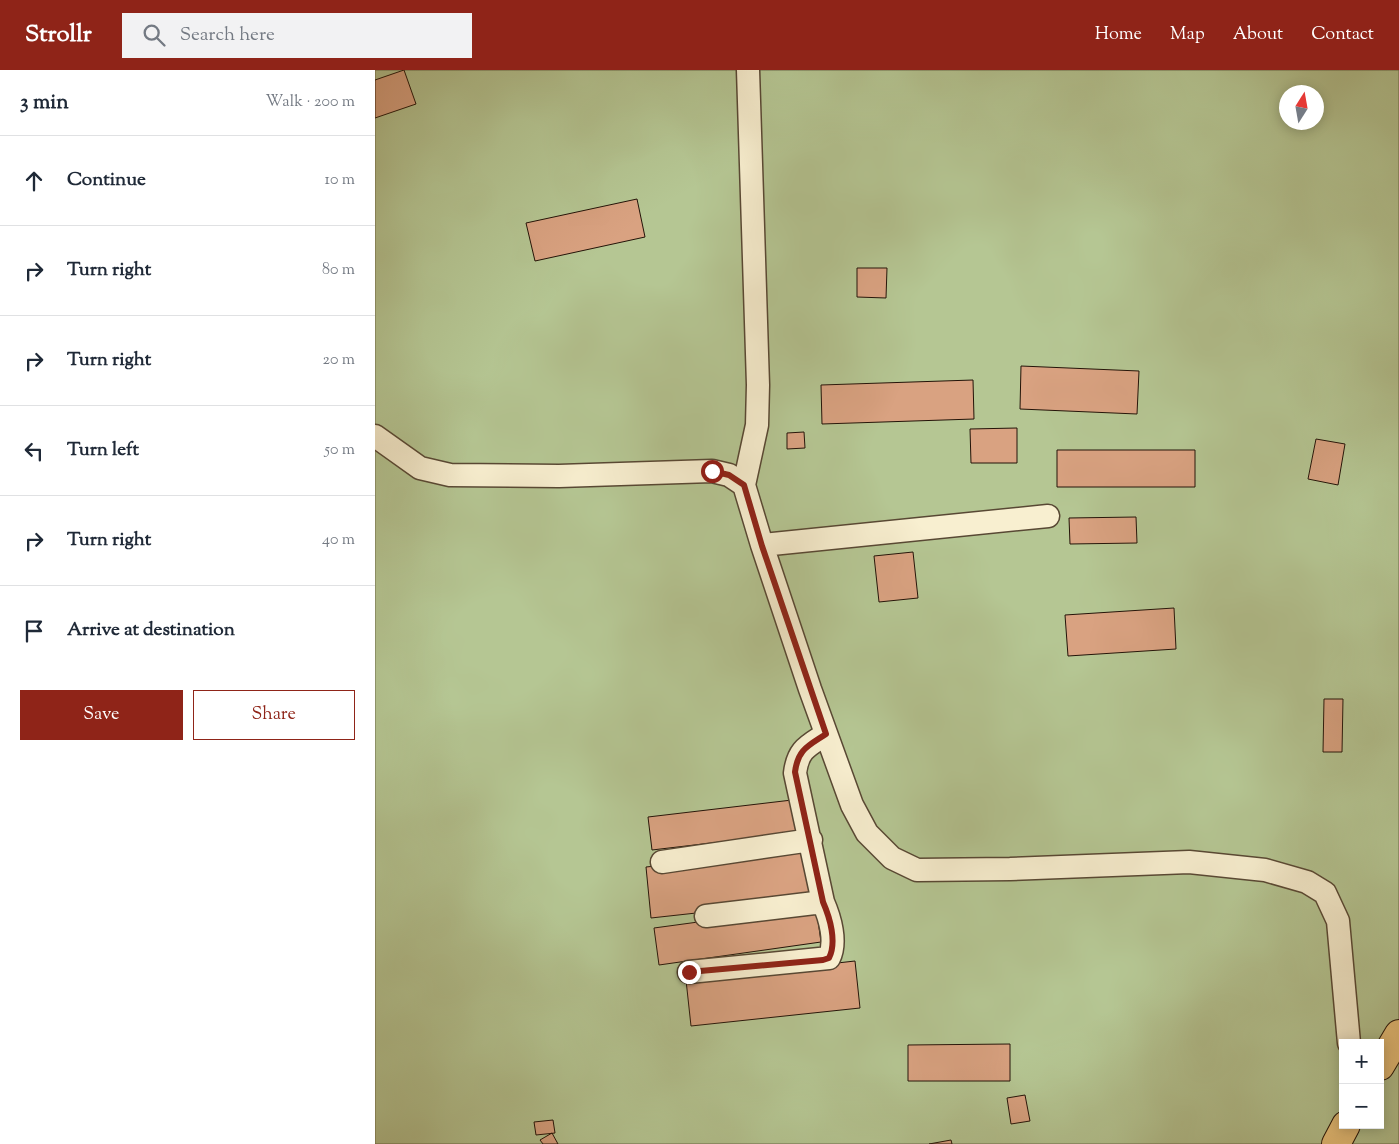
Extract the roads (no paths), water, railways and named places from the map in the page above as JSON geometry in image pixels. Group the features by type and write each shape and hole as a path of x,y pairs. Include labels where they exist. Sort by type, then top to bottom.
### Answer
{"main road":[{"path":"1384,1059 1399,1034"},
{"path":"1336,1144 1344,1129"}],"street":[{"path":"747,70 758,384 757,425 744,485 762,546 826,734 852,805 867,833 892,858 917,870 1010,869 1189,862 1265,870 1307,882 1325,893 1338,921 1349,1039"},
{"path":"375,436 420,468 450,475 559,476 712,471 729,475 744,485"},
{"path":"762,546 1048,516"},
{"path":"689,972 829,958 833,951 833,942 828,914 823,902 795,772 797,760 803,750 826,734"},
{"path":"662,862 811,840"},
{"path":"706,916 823,902"}]}
